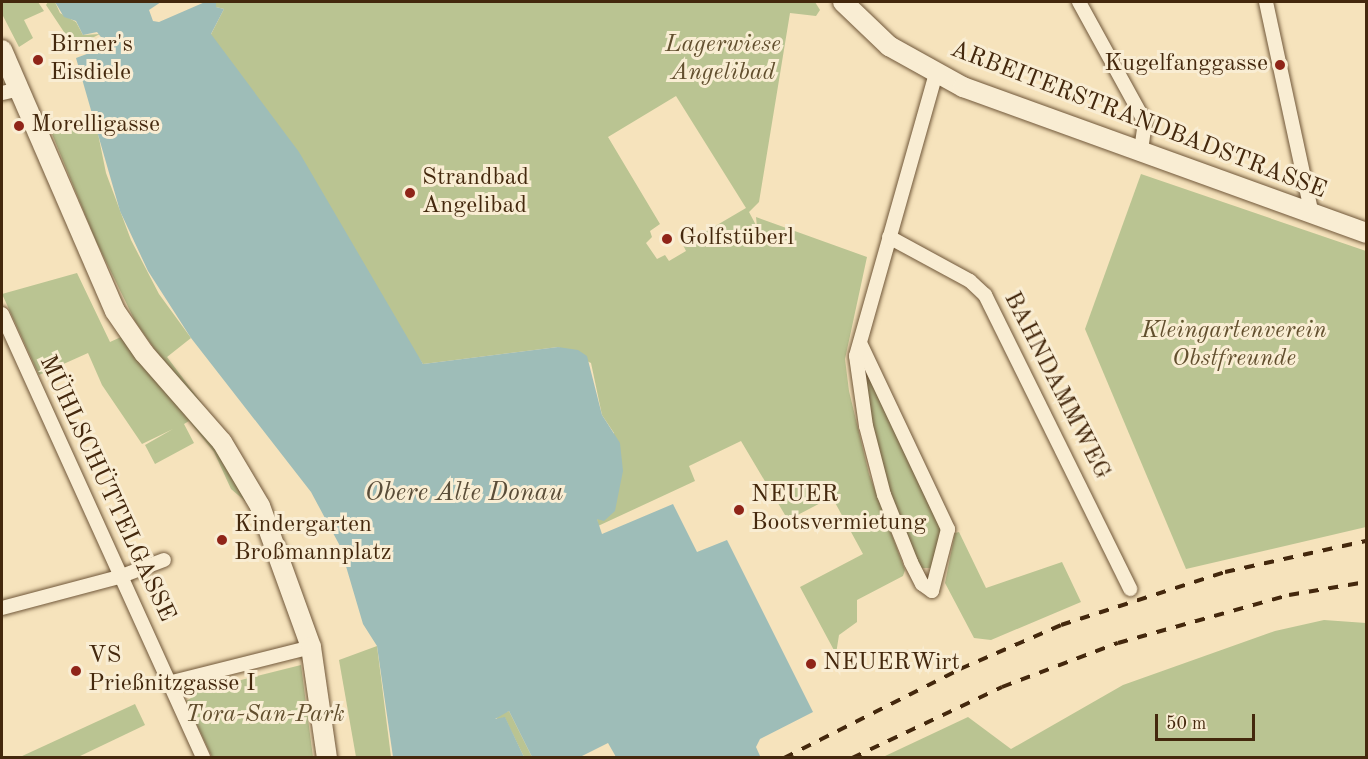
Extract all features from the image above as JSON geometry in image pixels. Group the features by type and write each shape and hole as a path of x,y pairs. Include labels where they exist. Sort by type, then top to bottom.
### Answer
{"street":[{"name":"ARBEITERSTRANDBADSTRASSE","path":"843,2 889,46 936,74 1141,152 1366,233"},
{"path":"1079,2 1145,122 1141,152"},
{"path":"1266,2 1312,214"},
{"path":"2,50 10,91 115,311 144,353 222,442 249,484 311,647 327,758"},
{"path":"861,345 948,530 932,591 922,584 911,562 879,478 858,382 856,356 861,345 889,237 936,74"},
{"name":"BAHNDAMMWEG","path":"889,237 970,281 986,295 1130,589"},
{"name":"MÜHLSCHÜTTELGASSE","path":"2,314 119,577 172,682 203,758"},
{"path":"2,608 119,577 165,560"},
{"path":"172,682 311,647"}],"green space":[{"path":"2,2 38,2 44,11 24,20 33,38 19,47 2,14"},
{"path":"48,2 55,2 60,13 76,22 83,35 100,34 74,47 46,5"},
{"name":"Lagerwiese Angelibad","path":"216,2 815,2 820,10 816,16 790,13 759,202 749,212 757,227 756,217 867,257 845,359 849,391 869,474 905,570 903,576 857,600 857,622 839,635 836,654 800,587 863,554 832,497 788,520 741,441 689,466 695,481 598,526 597,519 600,519 614,433 602,415 591,363 558,347 423,364 205,46 224,9 216,7","holes":["676,96 746,208 683,245 686,251 669,261 665,255 657,259 646,243 652,237 650,231 660,224 608,137"]},
{"path":"95,119 106,173 131,240 159,294 191,338 167,357 204,406 163,361 135,321 96,241 52,134"},
{"name":"Kleingartenverein Obstfreunde","path":"1141,174 1366,251 1366,527 1186,569 1085,329"},
{"path":"77,273 110,342 121,337 223,454 251,506 231,489 214,452 189,421 184,424 194,443 155,464 145,445 173,429 142,444 102,385 88,353 39,375 2,294"},
{"path":"864,363 941,528 934,568 918,568 899,527 873,431"},
{"path":"959,532 986,588 1062,562 1081,602 991,640 974,638 945,583 955,533"},
{"path":"1324,620 1366,623 1366,757 883,757 968,717 1011,749 1123,685 1275,631"},
{"path":"377,646 391,757 356,757 339,660"},
{"name":"Tora-San-Park","path":"301,665 313,757 212,757 186,701 191,698 189,693"},
{"path":"135,704 145,725 78,757 20,757"},
{"path":"509,711 532,757 524,757 505,718 496,721 498,715"}],"water":[{"name":"Obere Alte Donau","path":"55,2 161,2 149,10 153,21 159,22 205,2 216,2 216,7 224,9 211,34 299,152 423,364 558,347 578,350 587,356 602,415 620,443 623,471 615,511 604,521 597,519 602,534 673,504 697,552 727,540 813,712 760,739 756,747 760,756 755,757 616,757 608,743 580,757 532,757 509,711 495,719 505,717 524,757 393,757 377,646 363,624 340,546 311,492 191,338 148,271 120,211 76,58 103,48 104,41 97,32 83,35 76,21 64,17"}],"railway":[{"path":"784,758 960,669 1061,625 1225,572 1366,541"},
{"path":"852,758 1002,687 1118,643 1289,595 1366,582"}],"place":[{"name":"Birner's Eisdiele","path":"38,60"},
{"name":"Kugelfanggasse","path":"1280,65"},
{"name":"Morelligasse","path":"19,126"},
{"name":"Strandbad Angelibad","path":"410,193"},
{"name":"Golfstüberl","path":"667,239"},
{"name":"NEUER Bootsvermietung","path":"739,510"},
{"name":"Kindergarten Broßmannplatz","path":"222,540"},
{"name":"NEUERWirt","path":"811,664"},
{"name":"VS Prießnitzgasse I","path":"76,671"}]}
